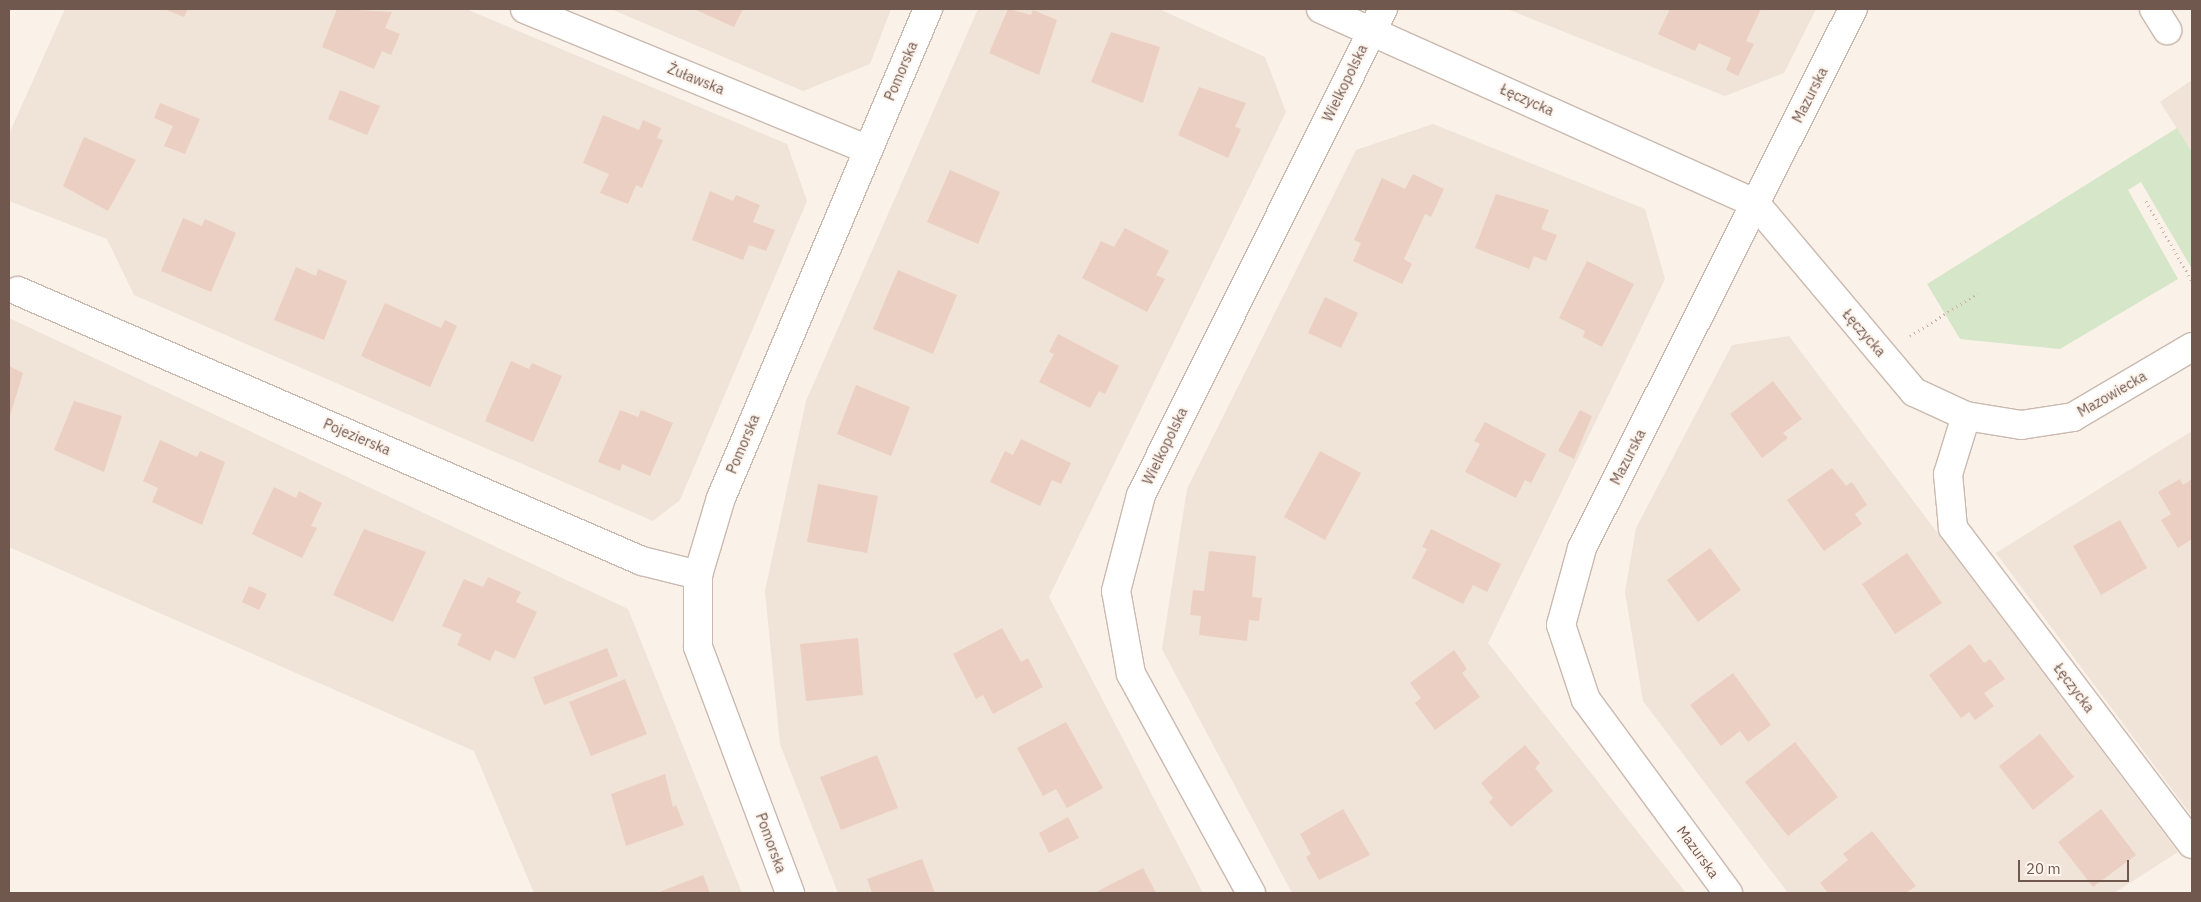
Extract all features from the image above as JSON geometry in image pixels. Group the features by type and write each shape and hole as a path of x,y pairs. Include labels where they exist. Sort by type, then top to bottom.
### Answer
{"street":[{"name":"Żuławska","path":"525,9 868,150"},
{"name":"Pomorska","path":"790,893 698,647 698,575 721,498 928,9"},
{"name":"Łęczycka","path":"1321,9 1377,19 1755,202 1914,392 1966,416 1948,474 1953,528 2192,844"},
{"name":"Mazurska","path":"1728,893 1586,700 1561,625 1582,548 1853,9"},
{"name":"Wielkopolska","path":"1251,893 1130,674 1116,591 1141,495 1377,19"},
{"name":"Pojezierska","path":"18,291 642,561 698,575"},
{"name":"Mazowiecka","path":"1966,416 2021,425 2073,417 2192,347"}],"path":[{"path":"2146,202 2192,281"},
{"path":"1882,354 1978,293"}],"shaded area":[{"path":"65,9 466,9 787,144 807,201 680,500 653,521 134,295 107,239 9,201 9,134"},
{"path":"611,9 891,9 870,64 803,91"},
{"path":"978,9 1159,9 1265,57 1286,112 1049,597 1203,893 838,893 780,744 765,591 806,401"},
{"path":"1507,9 1816,9 1784,73 1725,96"},
{"path":"2192,80 2192,152 2160,102"},
{"path":"1433,124 1645,209 1665,279 1488,643 1686,893 1292,893 1162,649 1187,489 1356,150"},
{"path":"9,318 628,609 742,893 534,893 474,751 9,547"},
{"path":"1789,336 2178,852 2114,893 1788,893 1643,701 1625,592 1636,528 1732,345"},
{"path":"2192,431 2192,816 1996,553"}],"green space":[{"path":"2177,128 2192,152 2192,269 2141,182 2128,190 2178,279 2060,349 1960,339 1927,284"}],"building":[{"path":"164,9 188,9 184,17"},
{"path":"337,9 392,12 385,28 400,34 391,55 382,51 374,69 322,47"},
{"path":"694,9 743,9 734,27"},
{"path":"1008,9 1031,15 1033,10 1057,20 1039,75 989,53"},
{"path":"1670,9 1761,9 1746,41 1754,44 1738,76 1726,70 1731,58 1699,43 1695,51 1658,34"},
{"path":"1111,32 1160,47 1143,103 1091,82"},
{"path":"1199,87 1246,103 1235,127 1241,129 1228,158 1178,135"},
{"path":"340,90 380,106 367,135 328,119"},
{"path":"160,103 200,119 185,154 164,146 173,126 154,118"},
{"path":"603,115 639,130 643,120 661,128 657,138 663,140 642,188 636,185 628,204 600,193 609,174 583,163"},
{"path":"84,137 136,160 108,211 63,186"},
{"path":"950,170 1000,192 978,244 927,222"},
{"path":"1413,174 1444,189 1431,217 1425,214 1404,259 1412,264 1402,284 1353,261 1361,243 1354,240 1382,178 1405,189"},
{"path":"710,191 733,201 736,195 760,205 753,222 775,230 766,251 749,245 743,260 692,240"},
{"path":"1496,194 1549,210 1541,229 1557,235 1546,261 1534,256 1529,269 1475,248"},
{"path":"183,218 202,226 205,219 236,233 211,292 161,271"},
{"path":"1125,228 1169,251 1156,275 1165,279 1147,312 1082,278 1101,241 1114,247"},
{"path":"1587,261 1634,284 1602,347 1583,337 1585,331 1559,318"},
{"path":"296,267 316,276 318,269 347,281 324,340 274,320"},
{"path":"898,270 957,295 933,354 873,329"},
{"path":"1325,297 1358,313 1341,348 1308,333"},
{"path":"385,303 441,328 445,320 457,326 430,387 361,356"},
{"path":"1058,334 1119,366 1105,394 1099,391 1090,408 1039,382 1054,354 1049,352"},
{"path":"511,361 529,369 532,363 562,376 533,442 485,421"},
{"path":"9,366 23,373 9,419"},
{"path":"1773,381 1802,419 1783,433 1788,438 1762,458 1730,414"},
{"path":"856,385 910,407 891,456 837,434"},
{"path":"74,401 122,416 104,472 54,450"},
{"path":"620,410 638,417 641,410 673,423 650,476 622,464 620,471 598,462"},
{"path":"1580,410 1592,416 1574,459 1558,451"},
{"path":"1485,422 1546,454 1531,483 1525,480 1516,498 1465,472 1480,444 1474,441"},
{"path":"1021,439 1071,463 1061,484 1052,480 1040,506 990,482 1005,451 1013,455"},
{"path":"160,440 197,457 200,451 225,462 202,525 152,502 158,488 143,481"},
{"path":"1320,451 1361,473 1325,540 1284,517"},
{"path":"1832,468 1846,486 1852,482 1867,505 1855,514 1862,524 1824,551 1787,500"},
{"path":"2180,479 2183,485 2192,479 2192,539 2178,548 2161,520 2171,514 2158,492"},
{"path":"818,484 878,496 867,553 807,542"},
{"path":"274,487 296,498 299,491 322,503 311,526 317,528 302,558 252,534"},
{"path":"2120,520 2147,568 2101,595 2073,546"},
{"path":"364,529 426,552 393,622 333,595"},
{"path":"1431,529 1501,564 1487,592 1473,585 1463,604 1412,578 1427,549 1422,547"},
{"path":"1710,548 1741,590 1698,622 1667,580"},
{"path":"1209,551 1256,556 1252,597 1262,598 1259,621 1249,620 1247,641 1199,635 1201,616 1190,615 1193,590 1204,591"},
{"path":"1907,553 1942,603 1895,634 1862,584"},
{"path":"488,577 521,592 516,602 537,612 515,659 495,650 490,661 457,645 462,634 442,626 464,579 483,587"},
{"path":"249,586 267,594 259,610 242,602"},
{"path":"1002,628 1021,662 1028,658 1043,687 993,714 983,695 976,699 953,654"},
{"path":"858,638 863,695 806,701 800,644"},
{"path":"1970,644 1984,663 1990,659 2005,679 1984,693 1994,706 1975,720 1969,712 1961,718 1929,675"},
{"path":"607,648 618,676 544,705 533,677"},
{"path":"1454,650 1467,669 1462,673 1480,697 1435,730 1415,703 1421,698 1410,683"},
{"path":"1733,673 1771,725 1748,742 1740,731 1721,746 1690,705"},
{"path":"625,679 647,734 591,756 569,702"},
{"path":"1066,722 1103,788 1067,808 1056,789 1043,796 1017,748"},
{"path":"2040,734 2074,777 2033,810 1999,766"},
{"path":"1795,742 1838,797 1788,836 1745,782"},
{"path":"1525,745 1540,763 1535,768 1553,791 1511,827 1489,802 1493,798 1481,783"},
{"path":"877,755 898,808 841,830 820,777"},
{"path":"665,774 673,807 676,805 684,825 626,846 611,794"},
{"path":"1343,809 1370,855 1319,880 1306,857 1311,854 1300,834"},
{"path":"2101,809 2136,855 2093,887 2058,842"},
{"path":"1068,817 1079,838 1049,853 1039,833"},
{"path":"1872,831 1916,886 1906,893 1828,893 1820,883 1848,860 1843,854"},
{"path":"922,859 935,893 872,893 867,879"},
{"path":"1143,868 1156,893 1094,893"},
{"path":"703,875 710,893 657,893"}]}
